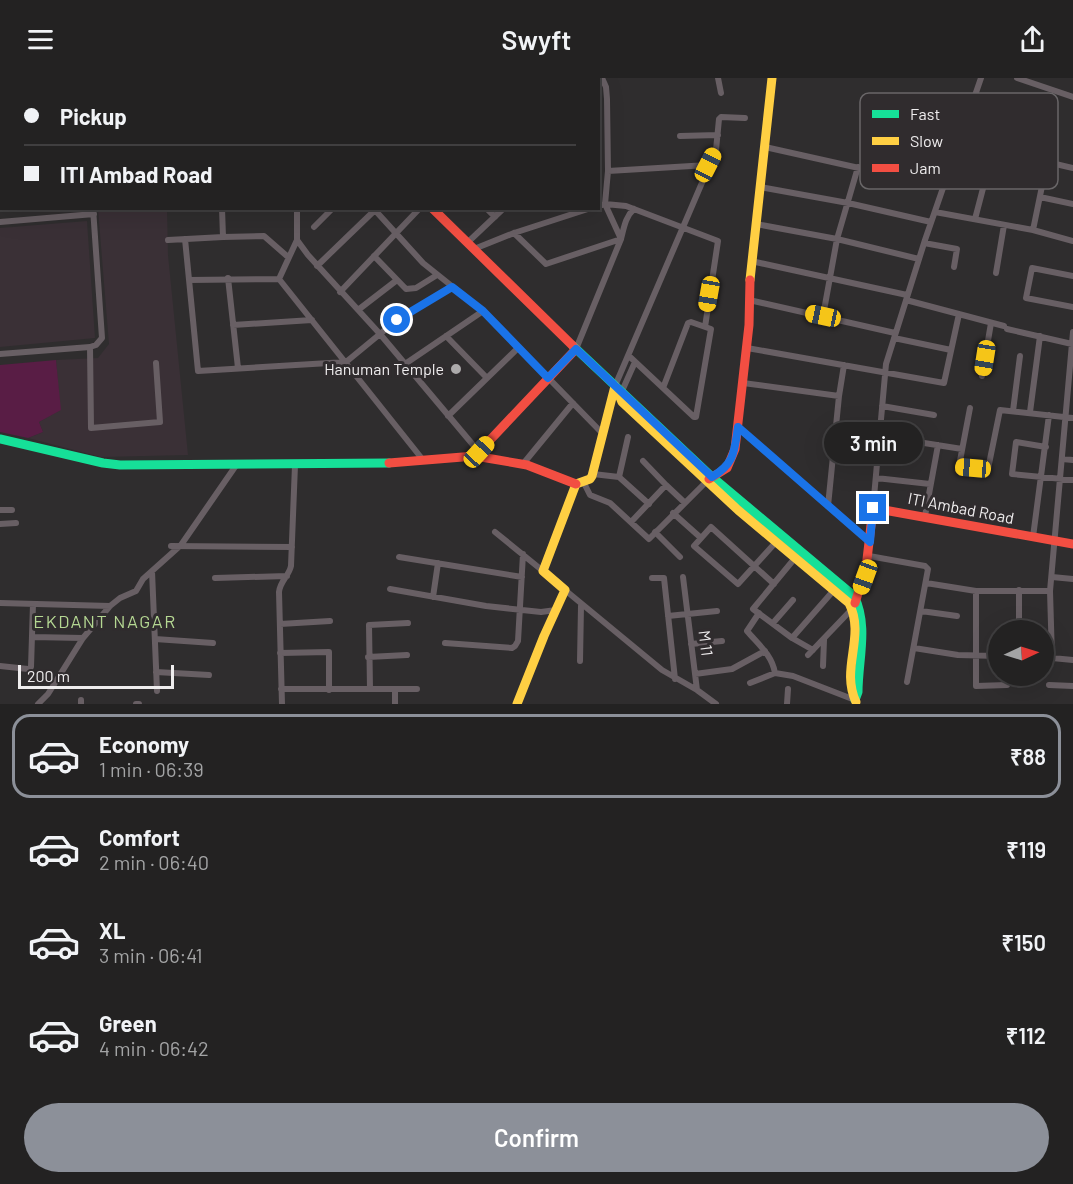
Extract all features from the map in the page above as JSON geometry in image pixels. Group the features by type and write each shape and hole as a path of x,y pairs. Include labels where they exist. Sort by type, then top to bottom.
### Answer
{"street":[{"path":"602,78 606,87 608,171 602,205 621,239"},
{"path":"718,78 721,93"},
{"path":"0,439 112,464 400,463 477,454 523,464 580,483 590,495 610,503 649,539 709,479 727,468 735,449 747,348 751,261 772,78"},
{"path":"976,93 981,78"},
{"path":"1017,78 1073,97"},
{"path":"600,122 607,117"},
{"path":"543,571 580,483 590,479 593,474 603,434 629,356 716,150 720,117 745,118"},
{"path":"680,136 718,135"},
{"path":"765,147 858,167 837,239 823,316"},
{"path":"608,171 708,165"},
{"path":"1058,165 1073,168"},
{"path":"760,187 848,203 931,222"},
{"path":"795,558 753,609 811,652 855,604 869,556 885,373 924,243 943,189"},
{"path":"975,219 983,189"},
{"path":"1033,231 1042,189"},
{"path":"1040,197 1073,204"},
{"path":"602,205 620,205 634,209 718,241 705,327"},
{"path":"477,454 576,349 621,239 627,218 634,209"},
{"path":"222,210 224,237"},
{"path":"279,279 297,240 297,210"},
{"path":"314,227 331,210"},
{"path":"317,266 373,210"},
{"path":"375,210 395,234 437,275 483,311 603,434"},
{"path":"340,292 418,210"},
{"path":"434,210 618,389 622,402 776,542 834,590 855,604 861,611 850,681 850,693 856,702"},
{"path":"488,210 495,218"},
{"path":"471,246 502,210"},
{"path":"471,246 585,210"},
{"path":"0,222 94,211 102,338 96,345 90,347 0,354"},
{"path":"935,212 1073,241"},
{"path":"756,224 837,239 919,259"},
{"path":"996,273 1004,225"},
{"path":"514,233 546,264 621,239"},
{"path":"168,240 264,236 288,257"},
{"path":"185,239 198,371 346,362 397,320 452,287"},
{"path":"297,240 317,266 380,334 477,454"},
{"path":"924,243 957,249 954,267"},
{"path":"374,256 406,289 412,289 437,275"},
{"path":"751,261 907,298 1072,344"},
{"path":"1073,276 1032,268 1026,298 1073,307"},
{"path":"228,278 238,368"},
{"path":"189,280 279,279"},
{"path":"279,279 423,460"},
{"path":"358,310 397,280"},
{"path":"749,300 823,316 951,350"},
{"path":"405,364 483,311"},
{"path":"747,348 944,383 959,314"},
{"path":"233,325 312,320"},
{"path":"982,376 991,322"},
{"path":"629,356 663,388 696,417 711,329 688,323 663,388"},
{"path":"1051,620 1050,591 1062,459 1069,417 1073,332"},
{"path":"446,336 487,378"},
{"path":"1030,412 1040,336"},
{"path":"90,347 91,428 160,422 156,363"},
{"path":"448,416 518,348"},
{"path":"1013,411 1020,356"},
{"path":"618,389 635,362"},
{"path":"828,506 838,396 844,365"},
{"path":"743,384 838,396"},
{"path":"523,464 573,403"},
{"path":"882,406 934,415"},
{"path":"970,408 959,466 988,469 1000,410 1069,417"},
{"path":"1033,537 1049,415"},
{"path":"738,427 870,542"},
{"path":"880,436 962,448"},
{"path":"619,477 628,437"},
{"path":"1046,447 1016,442 1012,474 1073,480"},
{"path":"925,516 938,445"},
{"path":"1062,459 1073,460"},
{"path":"643,461 684,502"},
{"path":"39,704 48,694 83,638 110,606 120,598 136,591 152,571 182,545 237,464"},
{"path":"282,704 279,586 291,566 295,465"},
{"path":"593,474 619,477 649,504"},
{"path":"876,478 930,484"},
{"path":"709,479 850,593 855,604"},
{"path":"632,521 666,485"},
{"name":"ITI Ambad Road","path":"873,508 1073,543"},
{"path":"0,510 12,510"},
{"path":"673,513 701,538"},
{"path":"0,524 16,523"},
{"path":"774,584 754,567 711,527 694,546 738,584 754,567 776,542"},
{"path":"495,532 582,606 675,679 698,690 716,704"},
{"path":"655,532 680,557"},
{"path":"171,546 292,547"},
{"path":"445,643 514,647 518,641 523,554"},
{"path":"869,556 927,567 928,572 907,682"},
{"path":"399,557 522,577"},
{"path":"433,597 438,563"},
{"path":"152,571 157,691"},
{"path":"215,578 287,576"},
{"path":"652,578 663,577 675,679"},
{"name":"M 11","path":"683,577 698,690"},
{"path":"1052,577 1073,579"},
{"path":"926,583 976,591 1050,591"},
{"path":"390,589 520,610 544,612 556,610"},
{"path":"517,704 543,636 565,590"},
{"path":"792,638 834,590"},
{"path":"1019,590 1019,620"},
{"path":"976,591 976,686 988,686"},
{"path":"773,623 793,600"},
{"path":"0,603 110,606"},
{"path":"0,666 30,668 33,604"},
{"path":"580,661 582,606"},
{"path":"668,616 717,611"},
{"path":"921,611 957,616"},
{"path":"759,613 747,631 765,651 773,663 775,673"},
{"path":"280,624 330,621"},
{"path":"370,689 369,625 408,623"},
{"path":"32,637 83,638"},
{"path":"155,639 213,643"},
{"path":"824,639 824,666"},
{"path":"691,644 722,641"},
{"path":"914,648 958,655 988,656"},
{"path":"695,674 732,669 765,651"},
{"path":"280,653 329,652 329,690"},
{"path":"369,657 407,655"},
{"path":"1054,657 1073,660"},
{"path":"156,672 209,675"},
{"path":"750,683 775,673 793,676 856,702"},
{"path":"1054,685 1073,687"},
{"path":"281,689 417,689"},
{"path":"395,689 395,704"},
{"path":"787,704 788,689"}],"shaded area":[{"path":"98,210 167,210 168,255 188,455 101,457 28,438 43,432 39,422 60,410 56,360 98,358 109,344"},
{"path":"87,221 95,338 0,347 0,228"},
{"path":"56,360 61,410 39,422 43,432 28,438 0,432 0,365"}],"traffic: fast":[{"path":"573,346 712,477 854,596 862,631 858,692 855,700"},
{"path":"0,439 120,465 389,463"}],"traffic: slow":[{"path":"750,280 772,78"},
{"path":"517,704 565,590 543,571 576,484 592,476 615,386"},
{"path":"616,388 622,402 738,510 849,603 854,616 855,628 851,677 856,702"}],"traffic: jam":[{"path":"434,210 573,346"},
{"path":"709,479 727,468 735,449 749,325 750,280"},
{"path":"389,463 475,456 576,349"},
{"path":"475,456 527,465 576,484"},
{"path":"855,603 866,568 873,508 1073,544"}],"place":[{"name":"Hanuman Temple","path":"456,369"}],"district":[{"name":"EKDANT NAGAR","path":"105,622"}],"route":[{"path":"397,320 452,287 483,311 548,378 576,349 712,477 727,468 735,449 738,427 870,542 873,508"}]}
